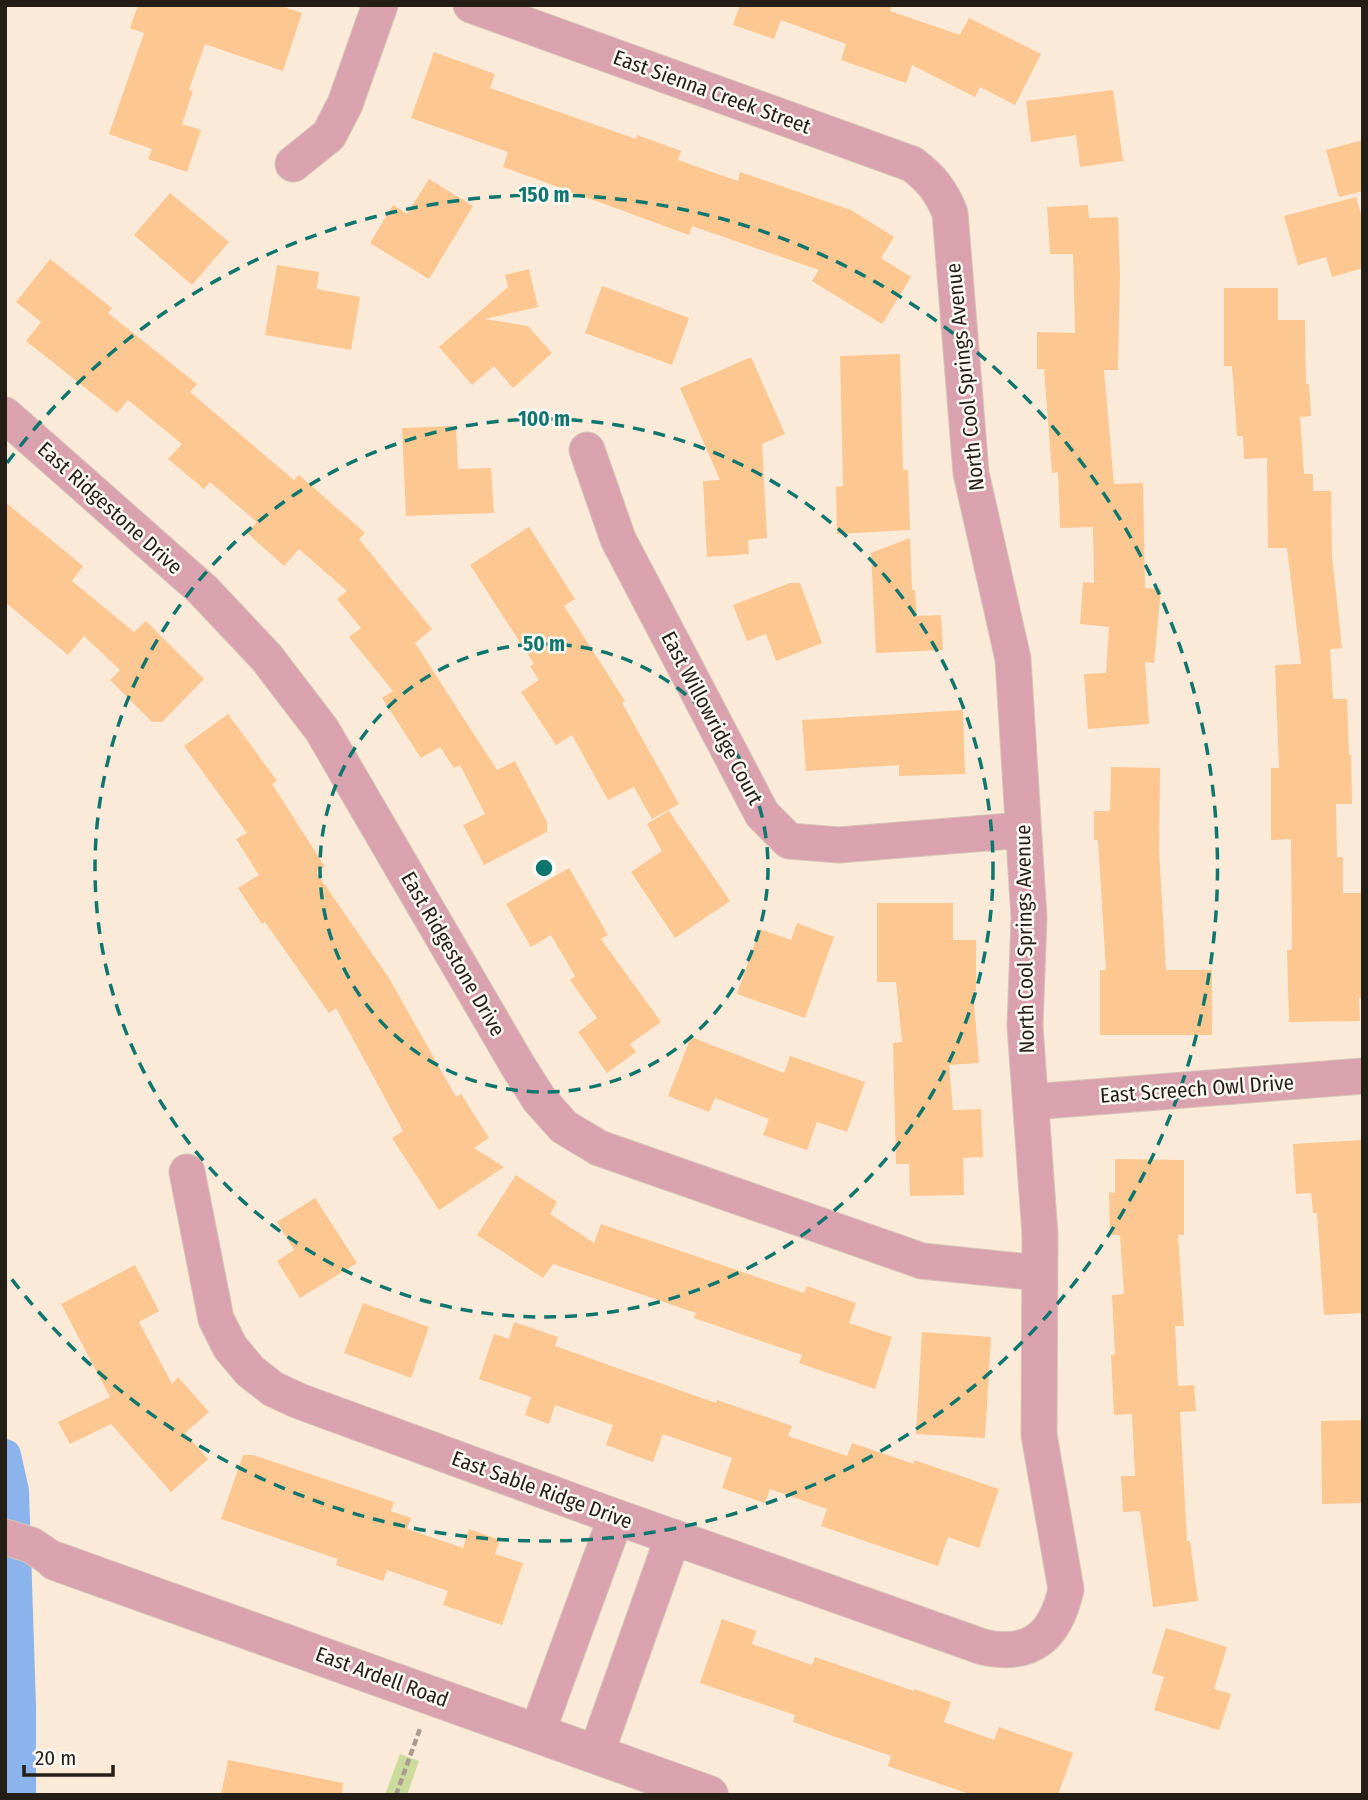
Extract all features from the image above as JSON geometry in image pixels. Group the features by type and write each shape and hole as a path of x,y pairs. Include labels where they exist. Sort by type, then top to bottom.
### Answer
{"street":[{"path":"293,164 329,135 345,104 380,5"},
{"name":"East Sienna Creek Street","path":"471,5 912,164 930,177 942,194"},
{"name":"North Cool Springs Avenue","path":"942,194 950,213 971,473 1013,659 1029,918 1025,1026 1040,1235 1039,1435 1066,1589 1061,1613 1041,1638"},
{"name":"East Ridgestone Drive","path":"5,415 203,590 267,658 321,730 518,1066 539,1099 564,1127 599,1148 922,1261 1040,1273"},
{"name":"East Willowridge Court","path":"587,450 618,539 762,814 789,841 839,845 1023,830"},
{"name":"East Screech Owl Drive","path":"1031,1102 1363,1076"},
{"name":"East Sable Ridge Drive","path":"187,1172 216,1319 230,1347 250,1371 273,1389 299,1401 616,1517 983,1647 1000,1651 1022,1648 1041,1638"},
{"path":"537,1733 616,1517"},
{"path":"596,1754 673,1537"},
{"name":"East Ardell Road","path":"30,1548 709,1795"}],"path":[{"path":"396,1795 421,1725"}],"green space":[{"path":"400,1754 419,1761 407,1795 385,1795"}],"building":[{"path":"138,5 278,5 302,13 283,71 205,44 189,90 193,91 182,124 201,130 187,172 148,159 152,149 109,134 144,33 130,28"},
{"path":"740,5 892,5 890,11 960,35 969,18 1041,54 1015,105 980,87 975,97 912,65 906,83 841,60 846,44 781,20 774,39 733,25"},
{"path":"434,52 495,74 490,88 636,139 637,135 681,151 678,160 738,181 740,172 851,210 894,237 881,258 911,277 882,324 812,281 819,270 692,226 689,235 503,167 508,152 411,118"},
{"path":"1113,90 1123,161 1080,167 1076,135 1031,142 1026,101"},
{"path":"1363,140 1363,191 1339,197 1326,150"},
{"path":"429,179 473,206 429,279 370,243 393,205 407,214"},
{"path":"170,193 229,242 192,285 134,235"},
{"path":"1356,197 1363,221 1363,268 1332,277 1326,257 1298,265 1284,216"},
{"path":"1088,205 1089,218 1118,217 1118,370 1104,370 1114,484 1143,483 1145,588 1161,589 1154,663 1145,662 1149,724 1088,729 1084,674 1106,673 1109,627 1080,624 1083,582 1094,583 1093,527 1060,528 1058,472 1052,473 1044,369 1037,369 1037,332 1075,333 1073,254 1050,254 1047,207"},
{"path":"50,259 112,308 108,313 197,384 190,392 294,480 299,475 365,533 359,539 432,629 415,643 497,770 515,761 547,822 547,832 484,865 463,825 485,814 460,765 454,768 440,747 421,758 382,698 393,691 349,637 361,628 337,599 347,591 299,549 284,566 247,533 257,522 210,482 204,489 168,459 182,444 128,400 117,413 26,341 41,322 16,302"},
{"path":"277,265 319,272 317,289 360,297 351,350 265,335"},
{"path":"529,269 538,307 485,319 528,326 552,353 513,388 494,366 472,385 439,347 508,287 505,275"},
{"path":"602,286 689,318 672,365 585,333"},
{"path":"1224,288 1278,288 1278,320 1305,320 1306,384 1309,384 1311,416 1300,417 1304,474 1313,474 1313,491 1331,491 1332,556 1342,648 1330,649 1333,699 1347,699 1352,804 1336,804 1337,857 1343,857 1343,893 1362,893 1363,998 1359,998 1360,1021 1289,1022 1287,950 1292,950 1291,839 1271,840 1271,768 1279,768 1275,665 1301,664 1287,548 1268,548 1267,458 1244,459 1243,436 1237,436 1232,366 1224,366"},
{"path":"900,354 903,470 908,470 910,530 837,534 836,487 843,486 840,356"},
{"path":"751,357 785,434 762,444 767,538 748,540 749,554 707,557 703,481 720,480 680,388"},
{"path":"456,426 458,469 491,468 494,513 406,516 402,428"},
{"path":"5,502 83,566 72,581 134,632 146,621 204,679 162,722 152,722 110,680 120,670 84,636 68,655 5,602"},
{"path":"529,527 575,599 564,606 625,701 622,703 679,804 652,819 634,787 608,800 572,735 556,745 521,692 539,680 530,666 534,664 470,565"},
{"path":"910,538 912,590 915,590 917,616 941,615 943,650 876,653 871,553"},
{"path":"790,583 800,583 822,643 776,661 766,634 747,641 733,605"},
{"path":"963,710 965,774 899,776 899,765 806,771 802,720"},
{"path":"228,714 277,781 272,784 325,867 316,872 389,978 456,1097 461,1094 489,1138 474,1148 504,1167 439,1210 392,1138 403,1131 336,1008 329,1013 238,888 259,875 236,839 247,833 184,746"},
{"path":"1111,767 1160,768 1159,851 1166,970 1212,970 1212,1035 1100,1035 1100,970 1106,970 1098,840 1094,840 1094,811 1110,811"},
{"path":"669,811 730,901 675,938 631,872 662,851 647,824"},
{"path":"569,868 608,935 601,939 661,1022 630,1044 636,1052 607,1073 578,1032 597,1018 570,980 575,976 551,935 531,947 506,904"},
{"path":"877,903 953,903 953,940 976,940 976,991 973,991 979,1063 949,1065 953,1110 981,1109 983,1157 963,1158 964,1195 910,1196 909,1164 896,1164 893,1043 902,1042 896,982 877,982"},
{"path":"797,923 834,937 805,1018 737,994 760,929 791,940"},
{"path":"691,1037 784,1073 790,1056 865,1082 847,1132 817,1122 807,1150 763,1135 769,1119 715,1098 709,1112 668,1096"},
{"path":"1363,1140 1363,1313 1324,1315 1317,1213 1313,1213 1311,1193 1296,1194 1293,1144"},
{"path":"1115,1159 1184,1160 1184,1235 1178,1235 1184,1326 1175,1326 1178,1386 1194,1385 1196,1411 1180,1412 1187,1541 1190,1541 1198,1601 1153,1607 1140,1511 1123,1512 1121,1476 1135,1476 1132,1414 1114,1415 1112,1295 1124,1294 1120,1235 1110,1235 1109,1192 1115,1193"},
{"path":"516,1175 557,1202 550,1214 594,1243 601,1224 804,1293 807,1286 856,1303 849,1323 892,1337 875,1389 799,1363 802,1355 694,1318 696,1313 553,1264 543,1278 477,1235"},
{"path":"315,1198 357,1263 300,1298 277,1261 294,1250 277,1222"},
{"path":"135,1265 159,1311 139,1322 172,1384 178,1377 209,1412 185,1433 208,1459 171,1492 111,1424 70,1444 58,1422 110,1397 61,1304"},
{"path":"363,1303 429,1327 411,1378 344,1353"},
{"path":"514,1322 558,1337 555,1346 716,1403 717,1400 792,1426 788,1436 847,1456 852,1443 914,1464 914,1460 999,1489 979,1548 948,1537 938,1566 821,1526 827,1509 770,1489 765,1503 722,1488 732,1458 663,1434 653,1462 606,1445 613,1425 555,1405 549,1424 525,1415 531,1397 479,1379 494,1334 509,1339"},
{"path":"922,1332 991,1337 985,1438 916,1434"},
{"path":"1363,1420 1363,1503 1322,1504 1321,1421"},
{"path":"243,1455 253,1455 394,1502 391,1511 411,1518 407,1529 463,1548 469,1529 500,1540 495,1554 523,1563 502,1625 443,1605 448,1591 387,1570 383,1581 336,1565 338,1559 221,1519"},
{"path":"722,1619 756,1631 752,1644 812,1665 815,1657 951,1702 944,1722 994,1740 999,1727 1073,1753 1058,1795 972,1795 888,1766 891,1756 793,1722 795,1715 700,1683"},
{"path":"1166,1628 1227,1647 1214,1689 1231,1694 1219,1730 1154,1710 1164,1677 1152,1673"},
{"path":"228,1760 343,1783 342,1795 221,1795"}],"waterway":[{"path":"5,1455 13,1491 20,1795"}]}
